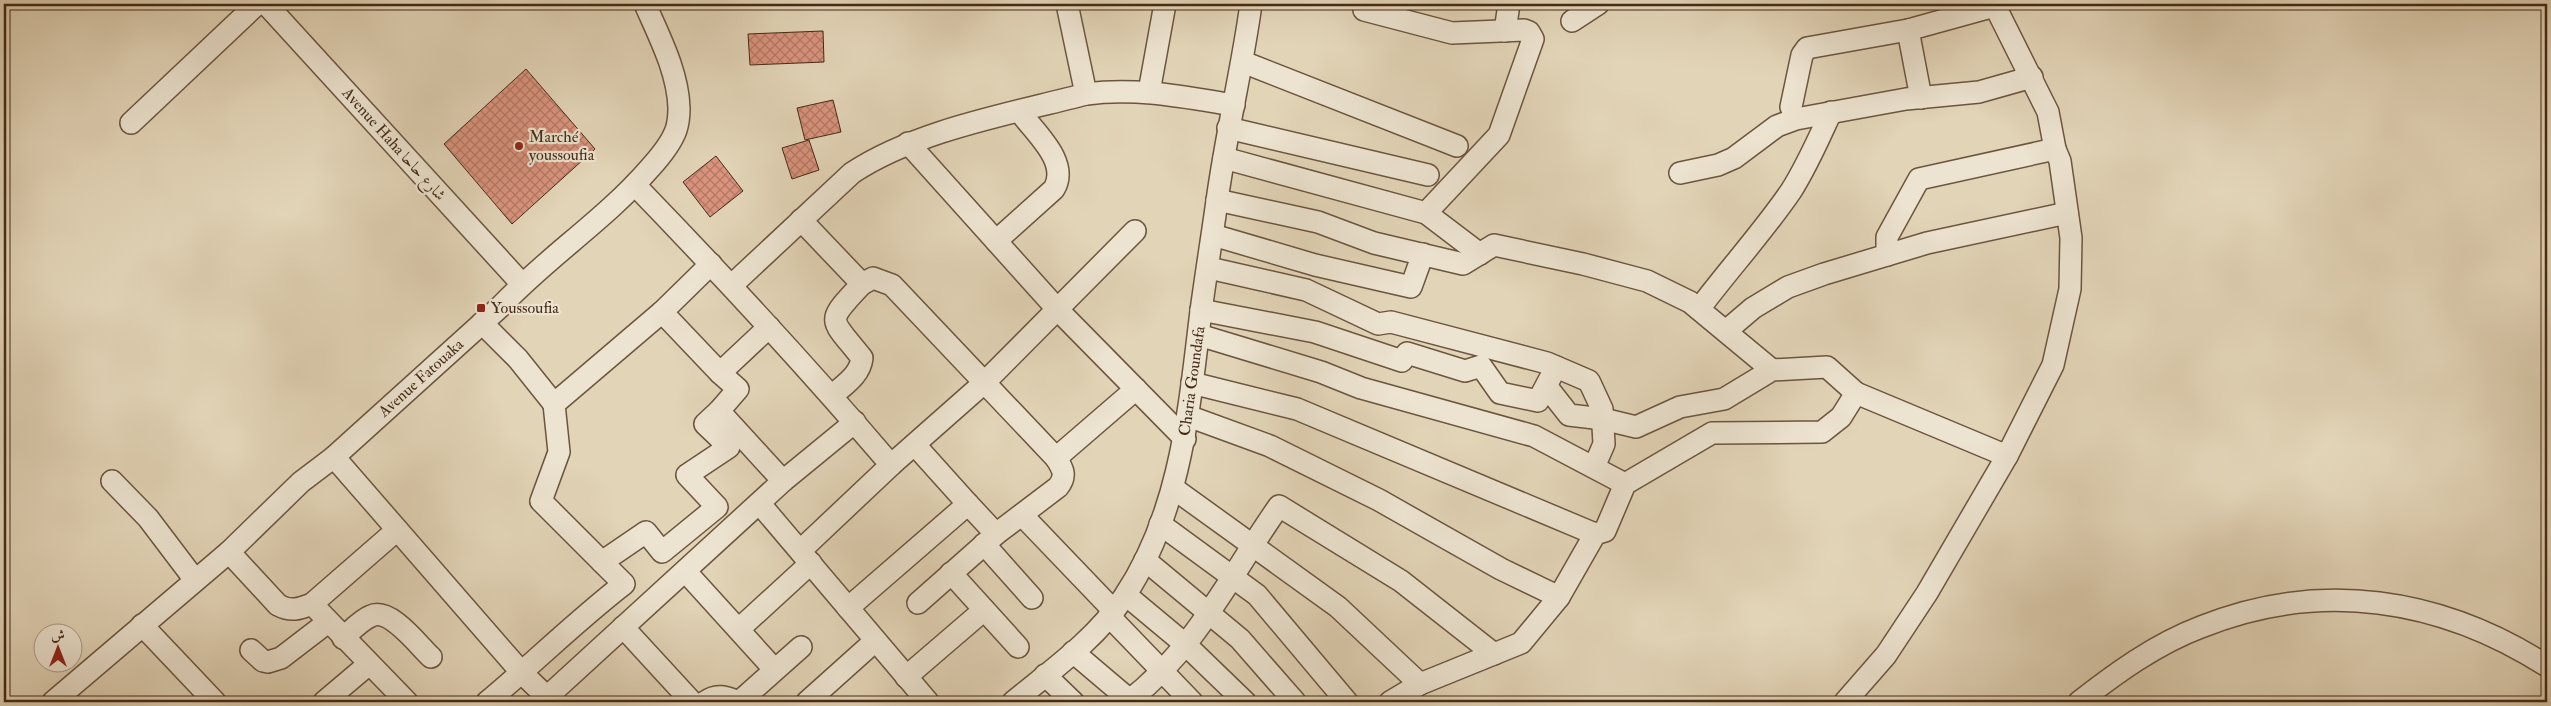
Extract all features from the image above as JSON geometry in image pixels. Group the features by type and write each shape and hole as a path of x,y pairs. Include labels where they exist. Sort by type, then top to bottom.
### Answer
{"street":[{"path":"131,123 257,4"},
{"name":"Avenue Haha شارع حاحا","path":"266,4 522,284"},
{"name":"Avenue Fatouaka","path":"53,702 229,552 301,482 334,457 522,284 553,259 635,185 668,145 676,130 679,109 676,84 645,4"},
{"path":"1067,4 1086,94"},
{"path":"1149,92 1165,4"},
{"name":"Charia Goundafa","path":"1022,700 1045,675 1073,652 1116,607 1145,560 1173,488 1185,439 1217,200 1228,128 1243,62 1251,4"},
{"path":"1505,31 1510,4"},
{"path":"1572,21 1598,4"},
{"path":"1792,107 1802,55 1807,48 1908,30 1995,5 2048,112 2055,149 2060,161 2071,238 2070,290 2052,365 2007,456 1927,593 1886,656 1845,702"},
{"path":"1364,10 1452,33 1524,30 1529,32 1533,39 1499,135 1426,213"},
{"path":"1908,30 1920,98"},
{"path":"1243,62 1457,146"},
{"path":"1680,173 1718,165 1734,158 1777,126 1796,119 1920,98 1979,92 2032,78"},
{"path":"732,285 852,173 873,160 908,143 1086,94 1115,90 1149,92 1234,105"},
{"path":"996,241 1054,189 1060,179 1057,161 1020,112"},
{"path":"1699,309 1731,266 1756,240 1791,191 1831,112"},
{"path":"1228,128 1428,175"},
{"path":"908,143 1058,310 1185,439"},
{"path":"1887,255 1887,237 1911,190 1919,179 2055,149"},
{"path":"1224,158 1426,213 1480,254"},
{"path":"635,185 732,285 833,396 891,464"},
{"path":"1217,200 1318,222 1374,243 1463,264 1494,245 1583,264 1647,281 1690,302 1772,370"},
{"path":"1726,331 1753,308 1788,287 1927,243 2067,213"},
{"path":"801,220 862,284"},
{"path":"739,628 891,464 985,382 1135,232"},
{"path":"1213,235 1315,265 1411,287 1423,254"},
{"path":"554,404 662,312 711,264"},
{"path":"1208,268 1306,290 1378,324 1391,322 1556,367 1589,381 1602,409 1603,419 1604,444 1594,467"},
{"path":"833,396 856,374 861,366 862,358 837,329 834,318 836,311 862,284 873,278 892,285 985,382 1064,469 1062,481 990,539 918,603"},
{"path":"1201,310 1315,332 1402,361 1407,353 1465,370 1481,366 1500,393 1538,401 1556,367"},
{"path":"602,562 646,532 662,552 717,507 687,475 729,447 705,424 738,389 720,374 662,312"},
{"path":"482,322 518,358 554,404 559,452 541,502 624,584 588,612 522,673 487,702"},
{"path":"720,374 769,327"},
{"path":"1199,335 1321,372 1360,388 1534,436 1625,484"},
{"path":"1546,387 1569,415 1603,419 1636,427 1680,406 1724,399 1772,370 1826,367 1856,393 2007,456"},
{"path":"1192,383 1296,409 1595,534 1605,531 1625,484 1712,433 1822,432 1841,417 1856,393"},
{"path":"1056,458 1136,389"},
{"path":"719,411 783,481"},
{"path":"1188,416 1278,450 1379,500 1501,569 1559,597"},
{"path":"334,457 522,673 549,699 623,627 686,572 783,481 855,422"},
{"path":"915,445 968,504 990,539 1032,598"},
{"path":"112,481 148,518 195,580"},
{"path":"1173,488 1338,607 1420,684"},
{"path":"760,504 928,702"},
{"path":"848,608 968,504"},
{"path":"1073,652 1130,702 1163,671 1186,645 1234,578 1252,545 1279,506 1401,581 1494,654"},
{"path":"1022,515 1116,607 1163,671 1192,702"},
{"path":"1160,524 1257,594 1347,702"},
{"path":"229,552 278,605 287,610 297,610 312,604 397,530"},
{"path":"1390,702 1420,684 1521,643 1559,597 1595,534"},
{"path":"1145,560 1240,639 1295,702"},
{"path":"686,572 739,628 774,669"},
{"path":"951,574 1018,647"},
{"path":"2079,702 2113,675 2163,645 2200,627 2248,611 2310,601 2388,603 2449,617 2490,633 2547,666"},
{"path":"312,604 368,664 397,699"},
{"path":"1116,607 1186,645 1245,702"},
{"path":"906,677 984,610"},
{"path":"344,638 370,616 382,613 391,618 431,657"},
{"path":"251,650 263,661 275,660 328,622"},
{"path":"142,625 209,700"},
{"path":"623,627 692,702"},
{"path":"807,702 875,641"},
{"path":"705,702 715,696 726,697 739,702 801,647"},
{"path":"324,702 368,664"},
{"path":"1045,675 1073,702"}],"building":[{"path":"823,31 824,62 750,65 748,34"},
{"name":"Marché youssoufia","path":"526,69 595,149 512,224 444,144"},
{"path":"833,100 841,132 805,140 797,108"},
{"path":"809,140 819,170 792,179 782,148"},
{"path":"716,156 743,191 710,217 683,182"}],"place":[{"name":"Marché youssoufia","path":"519,146"},
{"name":"Youssoufia","path":"481,308"}]}
